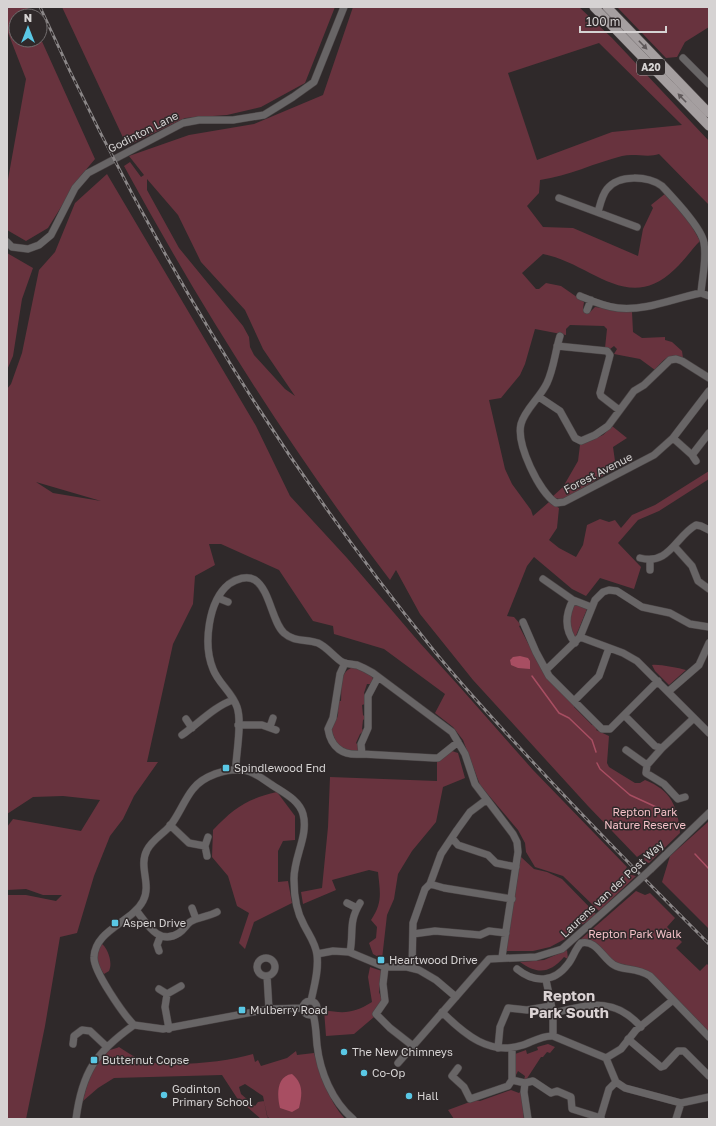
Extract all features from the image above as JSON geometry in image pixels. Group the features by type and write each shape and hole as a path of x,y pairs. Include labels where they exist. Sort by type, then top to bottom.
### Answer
{"main road":[{"name":"A20","path":"594,7 709,126"},
{"name":"A20","path":"607,7 709,113"}],"street":[{"name":"Godinton Lane","path":"7,242 12,247 28,249 38,244 51,235 75,188 88,173 177,126 183,123 198,120 232,120 264,115 293,97 314,82 344,7"},
{"path":"683,58 709,84"},
{"path":"598,212 607,189 620,180 647,180 657,182 695,224 702,237 704,251 701,293"},
{"path":"559,198 637,227"},
{"path":"580,296 618,308 634,308 701,293 709,296"},
{"path":"587,310 591,300"},
{"name":"Forest Avenue","path":"560,336 551,372 539,397 524,416 520,428 520,441 530,468 547,494 556,503 564,502 606,479 646,461 673,438 709,391"},
{"path":"557,346 607,351 609,359 600,393 601,396 619,410"},
{"path":"539,397 554,406 560,412 575,438 579,440 601,431 634,391 644,385 667,362 673,359 682,362 709,378 709,385"},
{"path":"692,454 709,433"},
{"path":"673,438 692,454 696,461"},
{"path":"640,558 650,560 662,556 696,525 702,526 709,530"},
{"path":"674,546 693,568 698,581 709,589"},
{"path":"650,560 650,570"},
{"path":"237,770 238,709 217,678 210,656 209,621 219,596 228,585 236,580 246,578 255,580 270,603 278,623 286,634 298,640 318,643 345,663 359,666 378,677 449,729 458,742 465,754 475,784 516,838 518,849 516,867 502,958"},
{"path":"543,579 573,600 591,608"},
{"path":"546,670 578,640 591,608 603,592 614,590 642,606 670,613 690,624 709,627"},
{"path":"219,596 228,602"},
{"path":"573,600 567,612 566,622 570,633 578,640 609,648 637,661 669,691 709,733"},
{"path":"523,622 536,652 554,681 602,729 610,729 658,681"},
{"path":"669,691 699,665 709,643"},
{"path":"574,701 599,676 609,648"},
{"path":"345,663 340,674 333,718 328,729 331,741 337,749 347,753 438,758 458,742"},
{"path":"362,754 361,744 368,728 368,696 378,677"},
{"path":"182,735 218,706 233,700"},
{"path":"624,715 655,746 662,748"},
{"path":"238,725 262,725 273,729 273,718"},
{"path":"685,797 678,799 664,784 648,774 646,771 647,765 662,748 694,718"},
{"path":"186,719 192,728"},
{"path":"626,750 647,765"},
{"path":"303,1008 269,1009 169,1029 134,1024 123,1013 101,977 94,961 96,948 101,940 115,926 136,910 142,902 146,893 143,869 144,856 148,848 170,825 198,784 214,775 237,770 247,771 261,778 300,806 304,824 294,868 295,896 300,916 317,954 317,972 310,1001"},
{"path":"412,968 413,934 417,910 425,888 430,884 438,860 470,812 486,800"},
{"name":"Laurens van der Post Way","path":"398,1063 489,959 536,957 562,949 637,882 709,813"},
{"path":"170,825 190,843 205,846"},
{"path":"207,856 205,846 208,837"},
{"path":"452,838 458,845 488,855 496,863 516,867"},
{"path":"430,884 444,888 512,899"},
{"path":"347,903 358,906 351,922 353,935 350,952"},
{"path":"192,908 196,919"},
{"path":"136,910 160,937 170,937 178,934 196,919 207,918 217,912"},
{"path":"413,934 435,931 480,935 489,931 506,933"},
{"path":"159,951 157,945 160,937"},
{"path":"517,969 529,977 546,980 569,964 581,943 590,944 597,948 614,965 621,968 640,970 650,976 709,1037"},
{"path":"317,954 333,951 350,952 384,967 412,968 431,976 456,997"},
{"path":"384,967 384,1001 376,1014 390,1028 396,1031 413,1046"},
{"path":"267,976 269,1009"},
{"path":"546,980 552,1009 553,1036"},
{"path":"167,994 181,986"},
{"path":"159,989 167,994"},
{"path":"167,994 165,1007 169,1029"},
{"path":"606,1058 622,1049 628,1039 673,1000"},
{"path":"303,1008 306,1002 310,1001 315,1002 317,1006 316,1011 313,1014 317,1046 328,1085 339,1104 353,1119"},
{"path":"498,1048 500,1026 508,1008 528,1010 605,1005 622,1010 630,1015 641,1027"},
{"path":"303,1008 307,1014 313,1014"},
{"path":"442,1012 476,1041 486,1046 512,1048 553,1036 606,1058 616,1082 625,1088 681,1104 709,1097"},
{"path":"76,1119 87,1073 106,1046 134,1024"},
{"path":"73,1044 70,1034 87,1030 106,1046"},
{"path":"628,1039 661,1067 664,1066 678,1051 684,1051 709,1076"},
{"path":"458,1068 452,1076 464,1087 470,1099 508,1086 512,1080 512,1048"},
{"path":"512,1080 525,1082 532,1081 551,1093 557,1091 571,1098 572,1109 600,1118 609,1089 616,1082"},
{"path":"525,1082 524,1092 528,1119"},
{"path":"676,1119 681,1104"}],"green space":[{"path":"7,7 27,7 8,8 8,33"},
{"path":"62,7 335,7 305,83 261,107 227,115 185,118 127,146"},
{"name":"Repton Park Nature Reserve","path":"353,7 579,7 612,38 709,141 709,205 659,154 650,156 622,156 561,176 540,180 539,193 527,206 543,227 573,228 638,256 643,229 653,208 651,205 666,193 690,223 700,241 675,269 658,282 641,287 625,287 593,275 561,259 543,254 522,273 536,289 539,289 546,283 561,286 584,302 583,309 590,312 595,307 632,312 633,332 642,338 665,337 665,340 672,342 682,351 683,358 674,356 666,358 655,370 640,359 614,354 617,349 614,346 610,349 605,348 607,329 604,326 570,325 566,329 566,335 535,329 525,364 520,375 501,398 489,400 505,469 512,484 531,510 533,516 549,502 559,508 557,528 549,540 559,548 576,557 583,545 587,525 600,519 609,522 615,520 621,528 632,515 655,505 709,471 709,479 659,511 638,520 618,543 641,567 634,589 600,578 586,596 572,589 534,557 527,566 507,616 514,617 521,625 519,626 552,682 551,683 575,705 574,707 592,725 594,724 597,729 596,730 609,736 607,763 609,767 635,783 640,783 645,780 654,784 672,800 677,815 680,833 649,863 645,862 643,853 637,857 588,806 473,680 420,614 396,570 390,580 353,531 249,378 185,273 124,166 130,162 141,177 144,175 129,156 189,135 254,124 323,95","holes":["599,43 682,125 612,132 537,160 508,73","147,179 178,215 201,262 245,310 263,349 295,396 285,389 254,355 250,347 249,337 243,326 179,248 147,190"]},
{"path":"617,7 709,7 709,27 685,42 677,57 666,58"},
{"path":"14,48 45,48 95,159 79,178 48,228 26,241 7,230 7,185 26,79"},
{"path":"107,174 256,426 290,496 347,558 419,642 533,770 627,867 623,873 636,876 599,911 563,876 535,867 526,852 525,843 518,830 480,785 463,740 453,727 435,713 445,694 384,649 334,634 333,626 313,621 279,570 221,544 209,544 215,565 195,576 193,604 173,644 147,762 158,762 134,796 123,819 110,836 94,876 77,933 60,937 45,1026 26,1119 7,1119 7,895 26,895 56,901 62,895 43,895 26,889 7,890 7,827 13,819 81,831 100,800 63,796 33,797 7,814 7,389 11,384 22,353 39,270 55,252 75,203","holes":["36,482 101,501 53,493"]},
{"path":"7,253 33,268 22,299 13,356 7,370"},
{"path":"612,426 627,438 613,447 616,468 563,500 552,497 563,487 578,461 580,445 603,435"},
{"path":"575,603 587,609 575,638 571,629 569,616"},
{"path":"652,665 686,670 669,685 655,671"},
{"path":"353,667 371,674 373,679 370,684 367,684 364,693 366,696 365,704 362,705 363,715 366,718 363,720 362,729 364,731 360,734 356,743 359,746 359,751 355,752 353,750 344,750 337,745 331,729 338,716 337,708 339,701 341,701 341,686 343,677 348,670"},
{"path":"452,751 458,753 465,778 443,787 436,822 412,851 398,874 394,899 387,915 382,959 373,954 369,943 376,938 377,927 371,920 375,914 380,897 378,872 369,870 332,880 336,890 303,904 301,892 322,888 328,827 330,777 437,781 437,760"},
{"path":"277,792 295,816 295,840 283,841 278,851 278,882 288,881 292,903 254,922 245,949 239,943 249,913 237,906 228,876 212,857 213,830 241,805"},
{"path":"709,821 709,929 662,882 670,856"},
{"path":"521,857 534,869 547,872 562,879 598,916 581,925 565,939 550,947 533,951 506,951"},
{"name":"Repton Park Walk","path":"636,891 645,895 650,893 675,918 667,927 682,942 676,948 700,971 707,964 709,966 709,1032 638,968 617,963 606,956 598,947 581,939"},
{"path":"101,943 106,948 110,960 109,971 104,974 97,959"},
{"path":"567,950 568,959 564,957 549,969 532,969 520,962 544,960"},
{"path":"370,967 382,971 379,992 382,1000 374,1017 354,1034 326,1036 324,1010 349,1012 372,1002 368,977"},
{"path":"548,1044 555,1047 550,1053 547,1052 543,1057 541,1057 526,1080 524,1080 525,1076 518,1071 516,1075 513,1074 515,1054 526,1050 527,1054 538,1050 537,1047"},
{"path":"119,1047 141,1060 173,1064 201,1063 253,1054 255,1062 258,1060 261,1066 287,1058 296,1051 297,1055 314,1053 330,1096 339,1112 345,1119 270,1119 267,1116 268,1119 261,1119 237,1098 222,1075 114,1078 98,1088 83,1101 88,1081 98,1061 109,1050","holes":["245,1084 263,1096 264,1101 258,1102 255,1106 241,1094 239,1087"]},
{"path":"511,1090 519,1093 521,1091 524,1119 454,1119 448,1110 475,1100 480,1101"}],"shaded area":[{"path":"520,656 528,658 530,661 530,669 518,668 511,665 510,660 513,657"},
{"path":"292,1074 299,1082 301,1099 299,1108 292,1112 280,1108 278,1092 280,1082 283,1078"}],"waterway":[{"path":"532,676 559,713 569,718 592,740 596,752"},
{"path":"597,763 600,769 630,795 667,812"},
{"path":"695,854 709,869"}],"railway":[{"path":"40,7 80,92 123,176 168,258 215,339 265,419 318,497 373,573 467,690 575,807 709,944"}],"place":[{"name":"Spindlewood End","path":"226,768"},
{"name":"Aspen Drive","path":"115,923"},
{"name":"Heartwood Drive","path":"381,960"},
{"name":"Mulberry Road","path":"242,1010"},
{"name":"The New Chimneys","path":"344,1052"},
{"name":"Butternut Copse","path":"94,1060"},
{"name":"Co-Op","path":"364,1073"},
{"name":"Godinton Primary School","path":"164,1095"},
{"name":"Hall","path":"409,1096"}],"district":[{"name":"Repton Park South","path":"569,1004"}]}
